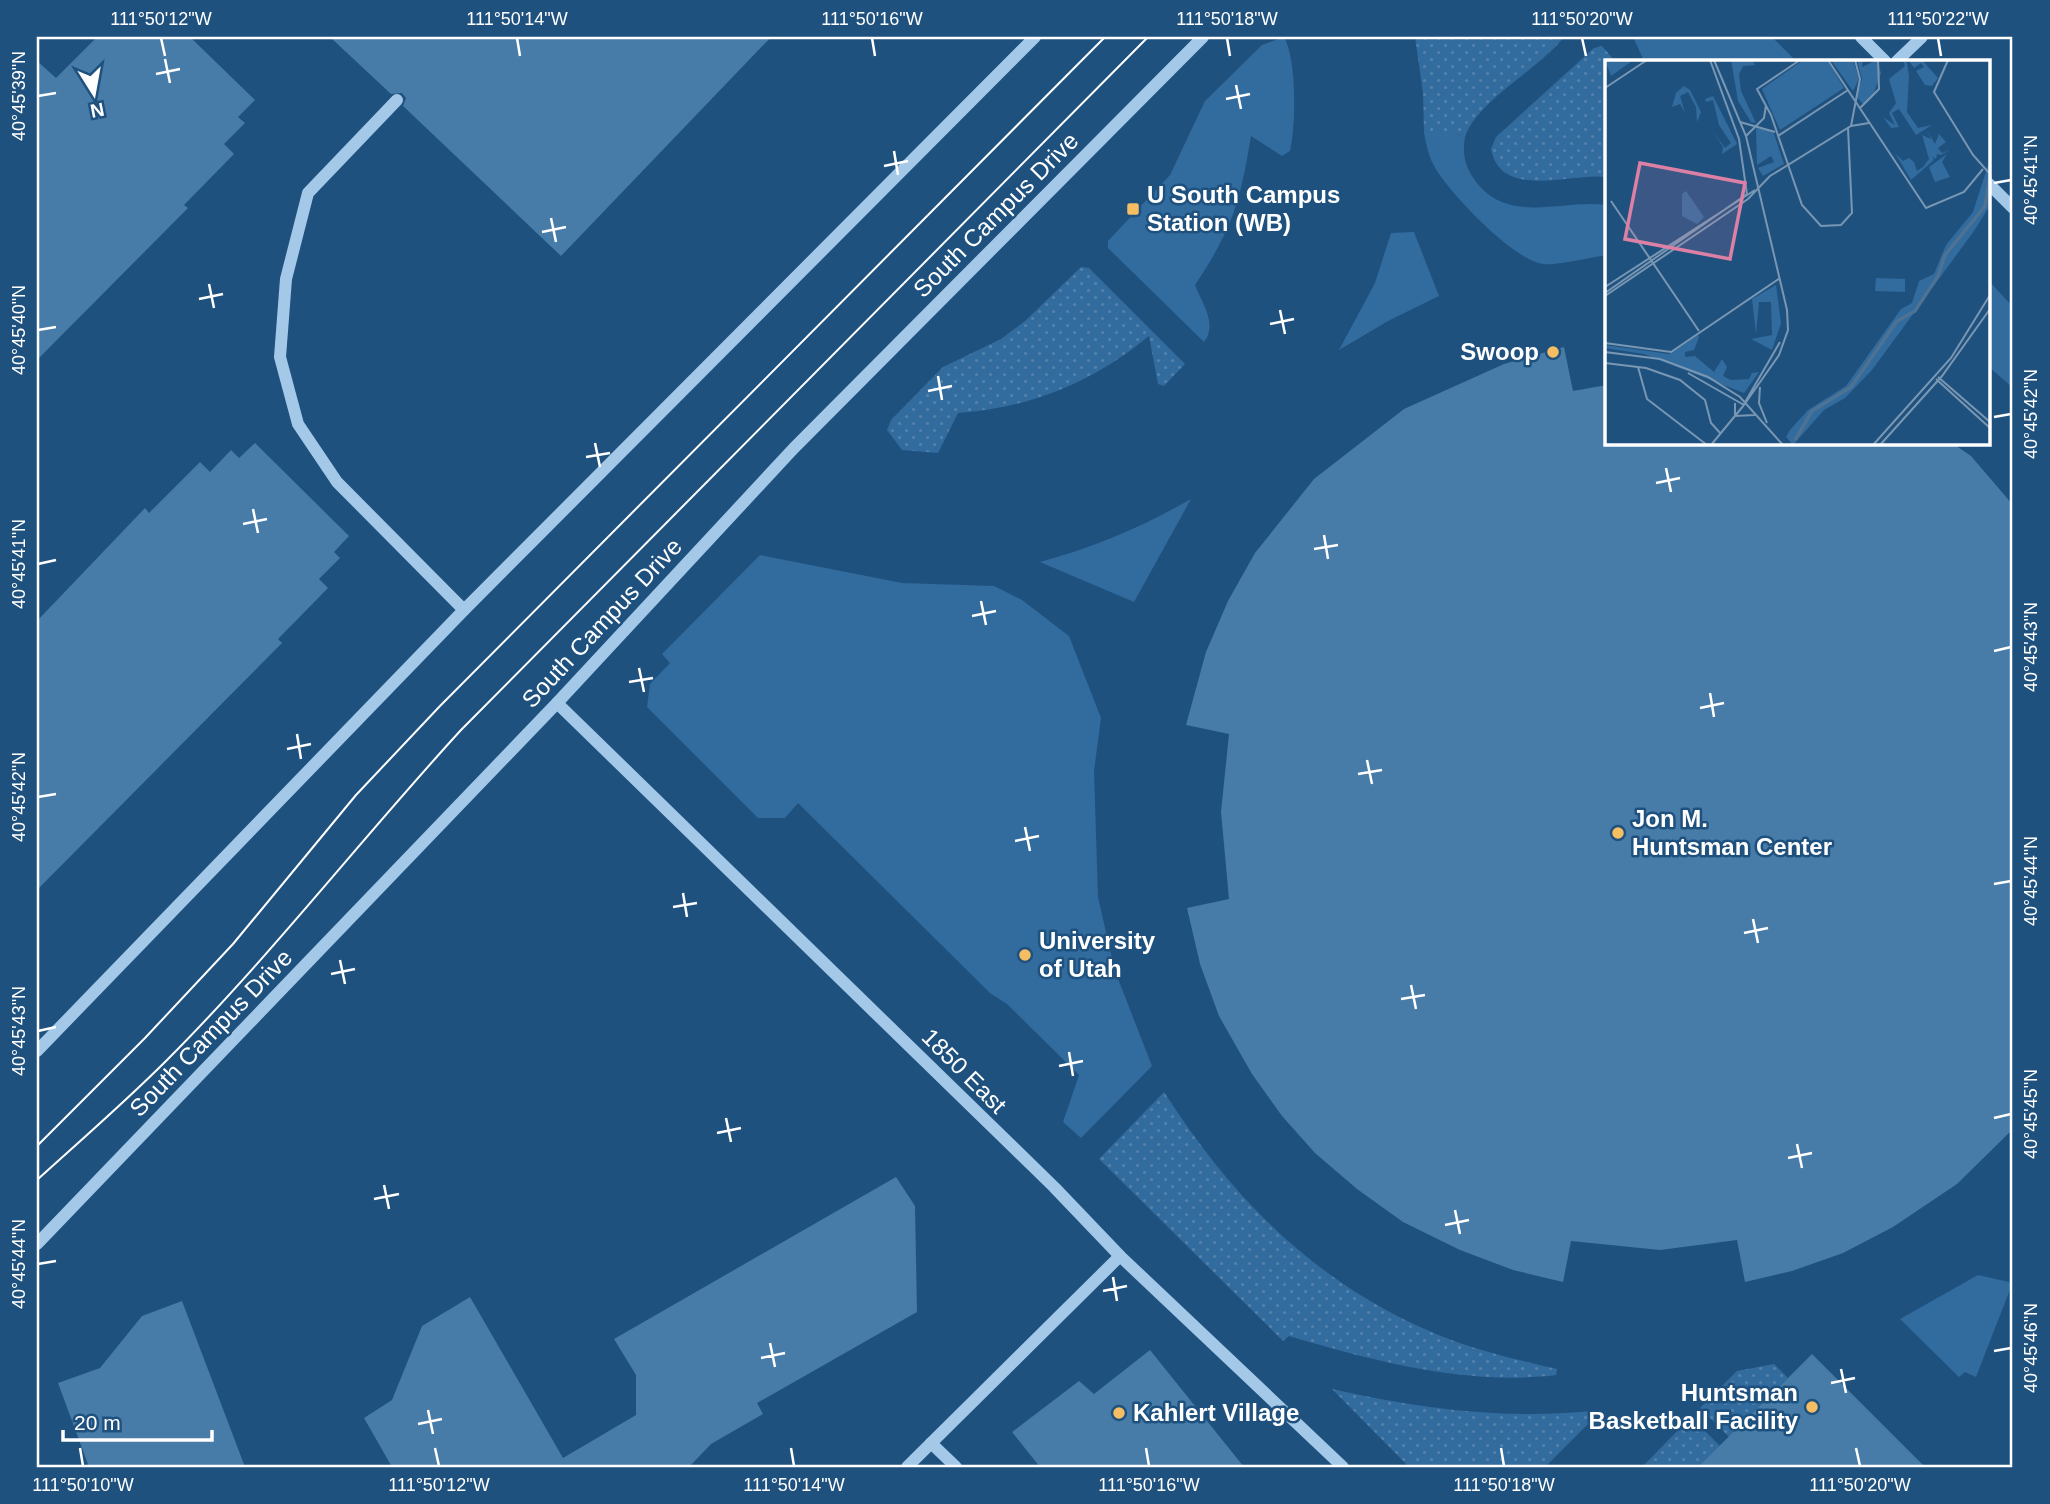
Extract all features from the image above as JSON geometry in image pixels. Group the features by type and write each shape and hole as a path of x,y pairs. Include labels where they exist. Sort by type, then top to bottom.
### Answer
{"street":[{"path":"37,1051 464,610 1035,37"},
{"name":"South Campus Drive","path":"37,1244 557,703 794,448 1203,37"},
{"path":"1861,37 1884,60"},
{"path":"1898,60 1923,37"},
{"path":"397,100 308,192 286,279 280,357 298,424 337,482 464,610"},
{"path":"1990,185 2013,208"},
{"name":"1850 East","path":"557,703 1054,1187 1120,1256 1343,1467"},
{"path":"907,1467 1120,1256"},
{"path":"931,1443 956,1467"}],"shaded area":[{"path":"1284,37 1291,61 1294,92 1290,151 1282,156 1251,136 1243,179 1227,230 1195,285 1209,321 1208,335 1204,342 1108,248 1108,241 1170,175 1205,101 1262,45"},
{"path":"1415,37 1564,37 1482,111 1465,137 1453,133 1424,133 1423,93"},
{"path":"1633,37 1772,37 1795,60 1644,60"},
{"path":"1602,46 1614,60 1605,60 1605,177 1540,181 1508,175 1497,165 1491,149 1496,137 1594,48"},
{"path":"1424,133 1453,133 1465,137 1466,164 1474,179 1487,193 1502,202 1536,207 1605,205 1605,255 1549,264 1530,260 1482,223 1440,176 1430,156"},
{"path":"1414,232 1439,296 1388,321 1339,350 1375,283 1391,233"},
{"path":"1081,267 1089,268 1185,364 1164,386 1158,384 1149,336 1106,367 1060,390 1011,405 958,413 938,453 902,450 887,430 891,420 943,367 1001,339 1025,321"},
{"path":"1990,282 2013,307 2013,388 1990,368"},
{"path":"1191,499 1134,602 1040,562 1118,535"},
{"path":"760,555 902,583 994,586 1022,600 1069,636 1101,718 1094,771 1098,897 1115,971 1152,1066 1081,1138 1063,1122 1079,1075 1007,1004 990,993 798,803 785,818 758,818 647,707 650,684 670,663 662,654"},
{"path":"1164,1092 1222,1172 1254,1208 1288,1241 1325,1271 1365,1298 1408,1321 1466,1345 1557,1369 1556,1375 1523,1378 1455,1374 1387,1362 1289,1336 1283,1341 1099,1159"},
{"path":"1978,1275 2009,1282 2011,1287 1976,1377 1965,1372 1959,1377 1900,1319"},
{"path":"1774,1364 1788,1378 1729,1437 1700,1408 1737,1371"},
{"path":"1332,1389 1400,1403 1467,1411 1533,1414 1602,1410 1545,1467 1409,1467"},
{"path":"1691,1417 1720,1446 1699,1467 1642,1467"}],"building":[{"path":"97,37 190,37 255,100 238,117 245,123 224,144 234,154 184,205 188,208 37,360 37,61 56,78"},
{"path":"330,37 771,37 561,256 403,106 406,98 402,93 391,94"},
{"name":"Jon M. Huntsman Center","path":"1564,347 1573,391 1605,385 1605,444 1953,444 1971,456 2013,505 2013,1129 1957,1184 1893,1227 1843,1253 1792,1271 1745,1282 1737,1240 1660,1250 1571,1241 1563,1282 1513,1270 1460,1250 1403,1222 1357,1189 1315,1153 1282,1116 1252,1074 1219,1016 1200,964 1187,908 1229,899 1221,812 1229,734 1186,725 1206,652 1228,601 1255,553 1314,479 1404,409 1504,364"},
{"path":"255,443 349,536 334,552 340,558 319,579 328,588 278,639 282,643 37,890 37,621 145,508 149,513 200,462 210,472 231,450 239,458"},
{"path":"896,1177 915,1206 917,1312 757,1403 763,1414 711,1444 689,1467 392,1467 364,1418 392,1400 422,1326 470,1297 563,1458 636,1415 636,1375 614,1339"},
{"path":"182,1301 245,1467 89,1467 58,1383 100,1368 142,1316"},
{"name":"Kahlert Village","path":"1150,1350 1244,1467 1040,1467 1012,1432 1079,1381 1094,1394"},
{"name":"Huntsman Basketball Facility","path":"1812,1354 1925,1467 1698,1467 1788,1378"}],"tram line":[{"path":"37,1146 145,1038 233,944 356,795 440,706 1105,37"},
{"path":"37,1180 135,1091 204,1021 461,730 1148,37"}],"place":[{"name":"U South Campus Station (WB)","path":"1133,209"},
{"name":"Swoop","path":"1553,352"},
{"name":"Jon M. Huntsman Center","path":"1618,833"},
{"name":"University of Utah","path":"1025,955"},
{"name":"Huntsman Basketball Facility","path":"1812,1407"},
{"name":"Kahlert Village","path":"1119,1413"}]}
